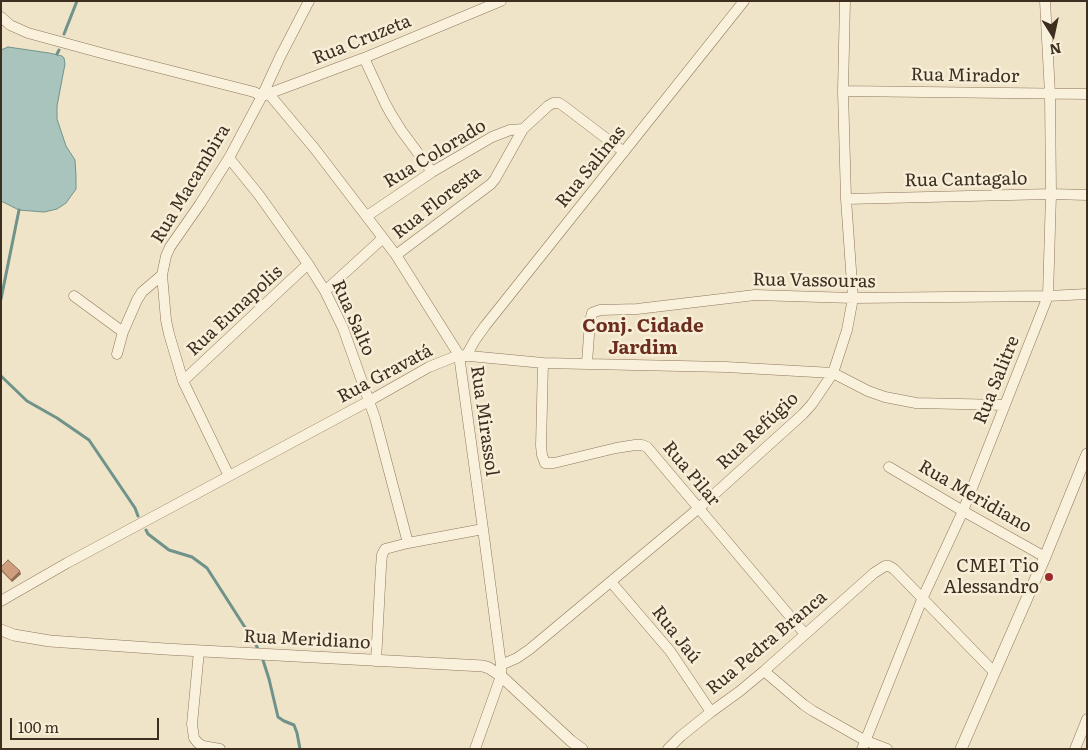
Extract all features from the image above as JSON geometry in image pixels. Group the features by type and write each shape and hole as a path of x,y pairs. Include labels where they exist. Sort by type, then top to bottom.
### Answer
{"street":[{"name":"Rua Macambira","path":"229,476 184,381 166,320 162,275 166,256 173,241 200,204 266,95 280,57 308,1"},
{"name":"Rua Cruzeta","path":"266,95 364,58 501,1"},
{"name":"Rua Salinas","path":"462,356 744,1"},
{"name":"Rua Refúgio","path":"501,671 612,582 699,508 804,414 833,372 847,330 853,298 846,199 843,91 845,1"},
{"name":"Rua Salitre","path":"864,745 923,597 963,511 1048,296 1051,194 1050,94 1045,1"},
{"path":"1,17 10,25 28,33 266,95"},
{"name":"Rua Floresta","path":"364,58 391,114 432,172"},
{"name":"Rua Mirador","path":"843,91 1087,94"},
{"name":"Rua Mirassol","path":"266,95 315,149 396,255 462,356 501,671 475,749"},
{"name":"Rua Floresta","path":"396,255 491,184 523,129 553,103 559,103 624,152"},
{"name":"Rua Colorado","path":"366,216 432,172 503,132 523,129"},
{"name":"Rua Salto","path":"229,158 259,195 308,264 325,291 343,328 379,431 408,543"},
{"name":"Rua Cantagalo","path":"846,199 1051,194 1087,195"},
{"path":"325,291 383,238"},
{"name":"Rua Eunapolis","path":"184,381 308,264"},
{"path":"117,354 123,332 137,300 142,292 162,275"},
{"name":"Rua Vassouras","path":"587,363 590,320 592,313 596,311 644,308 755,295 853,298 1087,294"},
{"path":"74,296 123,332"},
{"name":"Rua Gravatá","path":"1,601 67,563 429,367 462,356 543,363 726,367 833,372 868,391 885,397 916,403 1004,405"},
{"name":"Rua Pilar","path":"543,363 541,446 545,463 554,463 635,445 647,447 805,634"},
{"path":"961,749 1045,557 1087,454"},
{"name":"Rua Meridiano","path":"888,467 1045,557"},
{"path":"376,661 382,555 385,549 483,529"},
{"name":"Rua Pedra Branca","path":"668,749 681,736 764,671 874,573 885,566 894,569 923,597"},
{"name":"Rua Jaú","path":"612,582 670,651 711,712"},
{"path":"923,597 994,672"},
{"name":"Rua Meridiano","path":"1,630 14,635 50,641 199,651 474,665 490,668 501,671 570,745 582,749"},
{"path":"199,651 192,724 194,738 198,744 220,749"},
{"path":"764,671 804,705 864,745 887,749"},
{"path":"1076,749 1087,719"}],"water":[{"path":"8,47 49,53 64,58 65,64 57,106 57,119 66,146 75,160 76,189 66,203 57,209 44,212 19,210 1,201 1,50"}],"building":[{"path":"8,560 20,571 11,580 1,569"}],"waterway":[{"path":"64,34 77,1"},
{"path":"57,54 59,50"},
{"path":"1,299 19,210"},
{"path":"1,376 27,401 57,418 89,440 135,508 138,516"},
{"path":"146,530 148,534 169,550 192,557 207,568 259,651"},
{"path":"262,657 278,717 294,725 300,749"}],"place":[{"name":"CMEI Tio Alessandro","path":"1049,577"}],"district":[{"name":"Conj. Cidade Jardim","path":"643,337"}]}
